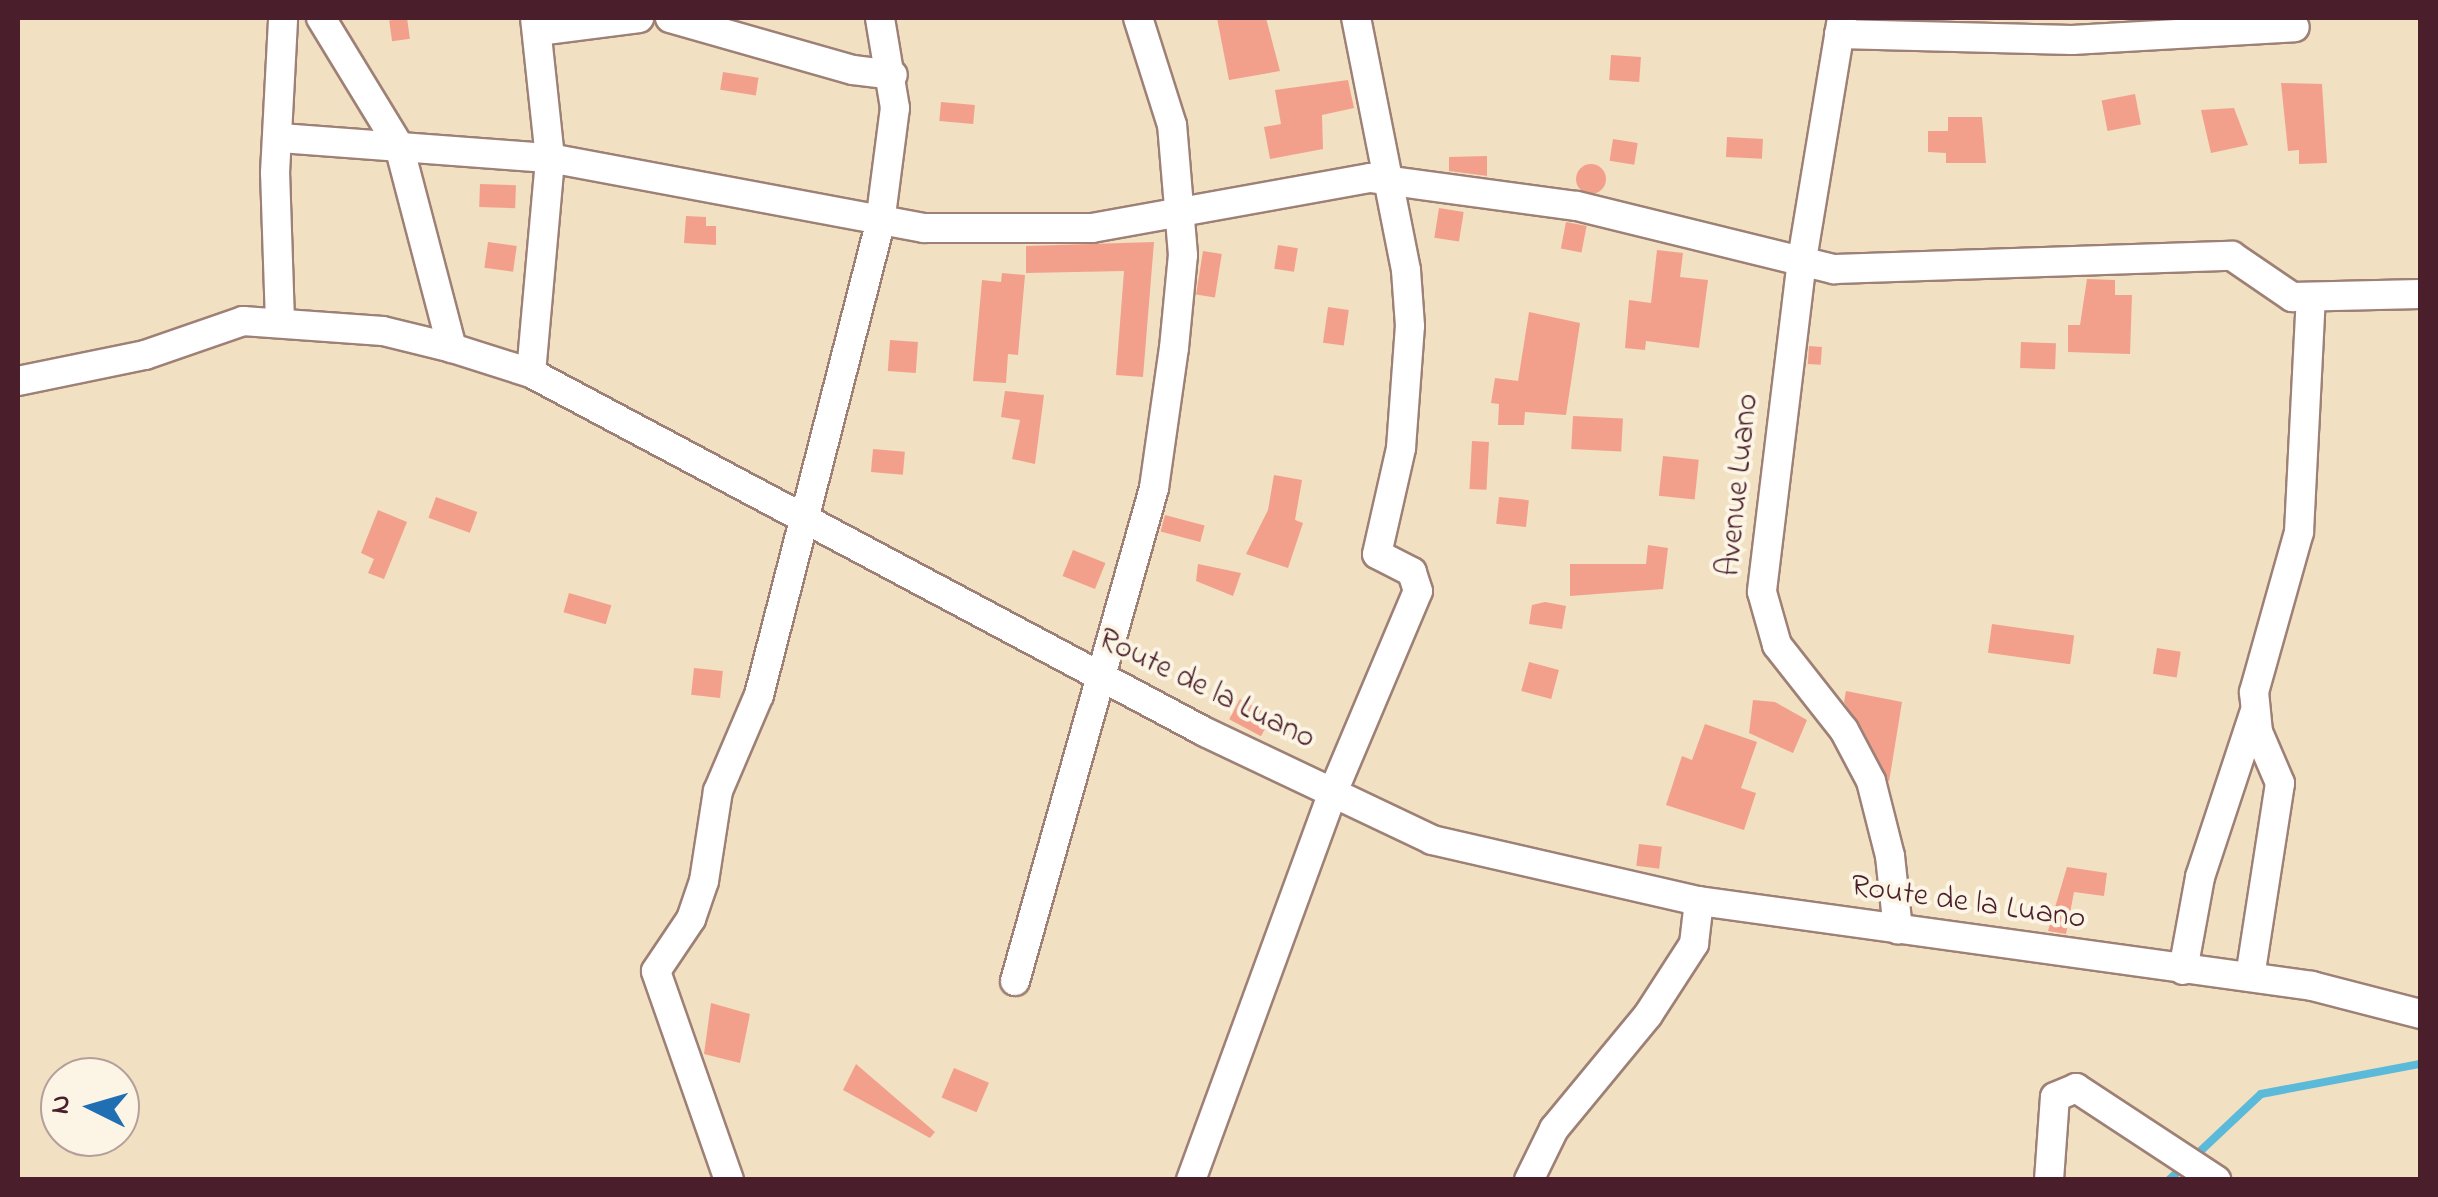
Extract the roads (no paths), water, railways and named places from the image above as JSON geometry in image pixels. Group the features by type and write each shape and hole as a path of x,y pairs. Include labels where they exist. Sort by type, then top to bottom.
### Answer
{"street":[{"path":"280,322 275,173 281,138 283,18"},
{"path":"320,18 399,146 452,348"},
{"path":"531,373 550,158 537,24 639,18"},
{"path":"670,18 892,75"},
{"path":"729,1180 656,971 691,919 704,881 718,791 759,695 880,223 892,162 892,75 880,18"},
{"path":"1016,981 1154,488 1182,274 1181,207 1172,125 1138,18"},
{"path":"1191,1180 1332,792 1420,582 1376,550 1400,448 1410,326 1390,180 1356,18"},
{"path":"1840,26 2072,40 2296,27"},
{"name":"Avenue Luano","path":"1840,26 1802,260 1762,592 1777,645 1844,730 1871,781 1890,856 1898,930"},
{"path":"281,138 550,158 880,223 1043,231 1092,228 1181,207 1348,180 1390,180 1576,206 1852,270 2232,256 2279,290 2311,297 2420,294"},
{"path":"2183,970 2200,876 2254,714 2259,663 2299,532 2311,297"},
{"name":"Route de la Luano","path":"18,382 145,356 243,320 383,331 452,348 531,373 1099,677 1332,792 1466,851 1698,901 2250,977 2330,990 2420,1014"},
{"path":"2250,977 2280,783 2254,714"},
{"path":"1529,1180 1554,1128 1648,1015 1694,944 1698,901"},
{"path":"2049,1180 2055,1097 2076,1088 2216,1180"}],"waterway":[{"path":"2193,1158 2261,1094 2420,1064"},
{"path":"2169,1180 2183,1167"}]}
